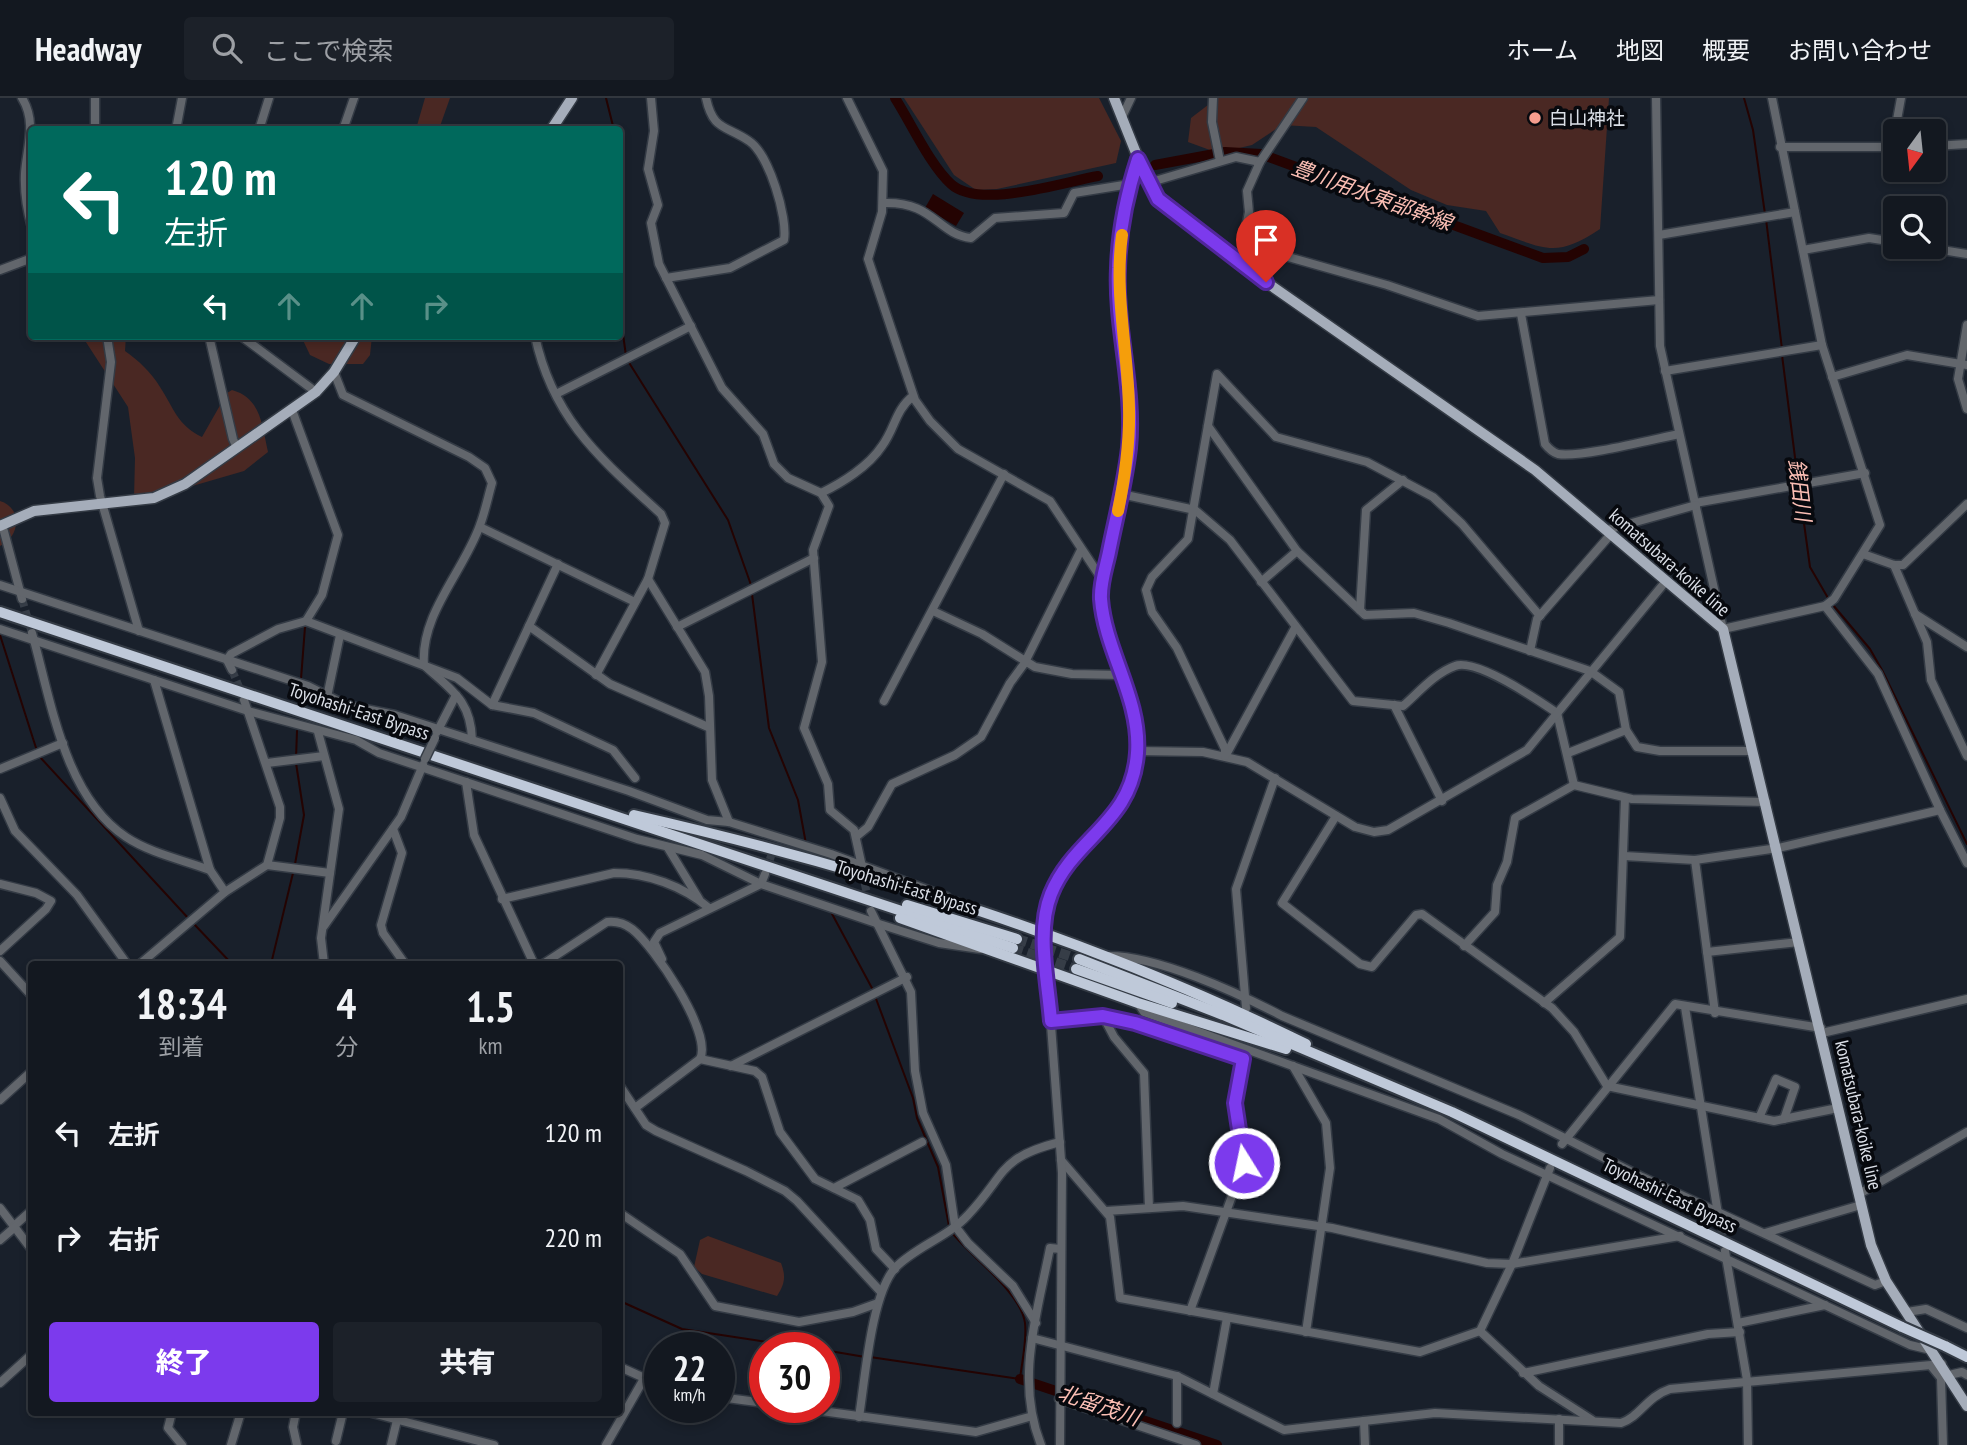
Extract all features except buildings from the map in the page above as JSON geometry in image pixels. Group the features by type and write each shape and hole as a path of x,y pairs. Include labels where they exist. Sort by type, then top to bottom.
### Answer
{"highway":[{"name":"Toyohashi-East Bypass","path":"0,612 803,878 1015,943 706,845"},
{"path":"571,800 763,845 1044,931 1220,1003 1406,1092"},
{"path":"803,878 815,886 1048,972 1302,1054"},
{"name":"Toyohashi-East Bypass","path":"1354,1072 1223,1015 1077,964 1302,1054 1406,1092 1532,1148 1967,1357"}],"main road":[{"path":"554,126 572,98"},
{"name":"komatsubara-koike line","path":"1114,98 1148,184 1172,212 1266,282 1535,470 1723,629 1822,1030 1871,1245 1886,1281 1934,1352 1937,1366 1949,1375 1967,1406"},
{"path":"1,525 34,511 154,498 185,484 316,392 334,372 354,340"}],"street":[{"path":"22,98 30,117 29,126"},
{"path":"95,98 95,126"},
{"path":"177,126 182,98"},
{"path":"260,126 269,98"},
{"path":"344,126 354,98"},
{"path":"651,98 654,131 648,169 658,205 651,223 659,264 722,388 763,433 770,456 780,471 797,484 821,493 828,506 817,534 814,558 822,662 804,728 828,784 830,810 857,836 861,862"},
{"path":"666,278 730,268 784,240 779,200 764,161 749,140 718,125 712,118 706,98"},
{"path":"847,98 881,165 883,203 869,259 914,396 944,436 958,449 1049,501 1103,581"},
{"path":"1122,117 1131,98"},
{"path":"1213,98 1212,122 1220,161"},
{"path":"1266,282 1263,268 1245,232 1249,212 1247,191 1260,162 1303,98"},
{"path":"1656,98 1659,300 1665,371 1723,629 1825,606 1834,599 1880,525 1822,345 1772,98"},
{"path":"1897,119 1901,98"},
{"path":"28,140 25,175 28,213"},
{"path":"1946,145 1967,144"},
{"path":"1780,147 1883,147"},
{"path":"1148,184 1236,157 1260,162"},
{"path":"1060,1445 1061,1160 1044,931 1049,897 1055,885 1070,862 1122,805 1134,773 1137,751 1132,708 1105,625 1101,596 1129,445 1129,406 1118,268 1130,184 1138,159"},
{"path":"883,203 900,202 921,208 958,235 971,238 995,218 1064,213 1074,193 1130,184"},
{"path":"1659,235 1795,212"},
{"path":"1803,250 1869,238 1883,240"},
{"path":"1254,251 1259,249 1387,285 1478,316 1659,300"},
{"path":"1946,251 1967,254"},
{"path":"0,270 28,260"},
{"path":"1521,314 1545,444 1550,451 1560,454 1586,451 1679,434"},
{"path":"556,394 691,326"},
{"path":"1967,326 1959,389 1967,409"},
{"path":"108,340 111,362 97,478 139,631"},
{"path":"210,340 237,448"},
{"path":"246,340 316,392"},
{"path":"536,340 556,394 580,437 663,518 662,535 648,579 596,675"},
{"path":"1665,371 1822,345"},
{"path":"1832,377 1907,355 1964,365"},
{"path":"334,372 343,396 469,457 485,468 492,483 480,527 452,578 428,632 424,665"},
{"path":"1225,756 1225,749 1184,662 1147,598 1146,590 1152,577 1188,538 1217,374 1276,437 1367,462 1433,498 1462,524 1540,616"},
{"path":"821,493 856,471 881,448 902,405 914,396"},
{"path":"292,410 338,535 322,595 306,621"},
{"path":"1208,426 1297,551 1360,610 1370,616 1414,613 1590,671 1619,692 1626,730 1637,747 1650,750 1754,751"},
{"path":"1530,651 1540,616 1609,532 1696,504 1865,473"},
{"path":"884,701 1004,474"},
{"path":"1360,610 1366,510 1403,480"},
{"path":"1121,494 1195,510 1230,540 1353,701 1403,706 1444,671 1457,664 1466,665 1510,684 1557,713 1574,785"},
{"path":"1863,554 1894,565 1909,562 1967,504"},
{"path":"1,525 21,595"},
{"path":"480,527 635,602"},
{"path":"857,836 869,827 892,784 955,755 981,737 1010,683 1024,664 1082,550"},
{"path":"1261,582 1297,551"},
{"path":"677,627 814,558"},
{"path":"492,705 558,564"},
{"path":"1894,565 1927,642 1931,680 1967,756"},
{"path":"648,579 705,672 709,696 708,727 712,780 729,822"},
{"path":"1137,751 1172,749 1225,756 1247,762 1355,827 1374,832 1406,822 1520,756 1666,581"},
{"path":"0,585 21,595 308,686 346,705 395,715 436,733 472,740 629,791 707,820 729,822 776,841 940,893 962,905"},
{"path":"1825,606 1878,674 1967,863"},
{"path":"933,611 982,634 1024,664 1072,674 1121,675"},
{"path":"1915,614 1967,647"},
{"path":"227,660 231,654 278,629 306,621 457,678 492,705 534,713 613,750 635,778"},
{"path":"529,626 596,675 708,727"},
{"path":"1225,756 1295,628"},
{"path":"0,629 33,637 248,711 318,732 356,740 379,753 423,764 466,782 668,848 702,855 761,884 876,923 939,943 983,949"},
{"path":"327,697 340,635"},
{"path":"33,637 72,772 117,830 145,846 210,870"},
{"path":"227,660 232,670"},
{"path":"424,665 466,705 471,719 472,740"},
{"path":"153,680 210,870 225,892"},
{"path":"322,928 401,817 436,733 456,695"},
{"path":"244,700 267,763 280,812 267,865"},
{"path":"1394,705 1442,801"},
{"path":"1568,752 1626,730"},
{"path":"318,732 339,802 320,945 323,961"},
{"path":"0,769 63,743"},
{"path":"267,763 324,756"},
{"path":"1246,1008 1236,889 1275,778"},
{"path":"466,782 474,835 533,961"},
{"path":"1464,946 1495,912 1497,885 1507,862 1515,818 1574,785 1625,798 1766,802"},
{"path":"0,798 15,831 69,885 125,961"},
{"path":"1544,1003 1620,937 1625,798"},
{"path":"1624,856 1695,860 1778,848 1940,810"},
{"path":"1336,816 1282,903 1360,964 1368,967 1418,913 1565,1021 1607,1086 1759,1118 1784,1119 1838,1108"},
{"path":"393,829 402,853 381,925 383,933 403,961"},
{"path":"668,848 701,901"},
{"path":"1695,860 1715,1013"},
{"path":"144,961 225,892 267,865 330,873"},
{"path":"502,899 614,873 631,873 660,881 701,901 709,908"},
{"path":"663,966 655,937 761,884 765,874"},
{"path":"0,884 36,893 51,901 46,909 0,951"},
{"path":"871,911 907,977 911,992 911,1030 921,1103 946,1165 952,1228 1013,1286 1036,1323"},
{"path":"548,961 607,922 614,921 634,930 663,966 701,1034 704,1048 700,1059 635,1108"},
{"path":"1707,952 1799,942"},
{"path":"1107,956 1124,956 1144,961 1246,998 1282,1016 1441,1082 1875,1285 1886,1281"},
{"path":"0,961 28,992"},
{"path":"731,1066 907,977"},
{"path":"1563,1140 1675,1004 1822,1030 1967,999"},
{"path":"1138,1003 1144,1012 1245,1045 1293,1066 1438,1119 1502,1154 1549,1170 1825,1305 1910,1345 1921,1346 1934,1352"},
{"path":"1685,1007 1718,1213"},
{"path":"1051,1021 1103,1016 1135,1023 1243,1059 1235,1103 1244,1163 1191,1311"},
{"path":"1103,1016 1114,1037 1144,1073 1149,1208"},
{"path":"700,1059 755,1071 762,1077 780,1132 810,1173 851,1195 863,1206 870,1220 876,1249 895,1269"},
{"path":"1293,1066 1326,1123 1330,1168 1306,1332"},
{"path":"0,1100 28,1075"},
{"path":"1759,1118 1776,1079 1795,1087 1784,1119"},
{"path":"623,1090 646,1125 785,1191 881,1292"},
{"path":"1765,1233 1860,1200 1967,1132"},
{"path":"859,1417 878,1303 881,1292 895,1269 968,1216 1006,1166 1028,1150 1060,1142"},
{"path":"834,1188 922,1143"},
{"path":"1061,1160 1110,1217 1120,1298 1420,1352 1480,1331 1512,1264 1549,1170"},
{"path":"1106,1211 1183,1206 1323,1227 1487,1263 1512,1264 1680,1236"},
{"path":"0,1208 28,1245"},
{"path":"0,1240 28,1214"},
{"path":"623,1215 680,1254 715,1306 799,1322 853,1312 878,1303"},
{"path":"1041,1445 1029,1417 1028,1376 1032,1338 1049,1248 1061,1249"},
{"path":"1726,1255 1747,1380 1748,1445"},
{"path":"1523,1373 1739,1327 1825,1305"},
{"path":"1907,1312 1926,1309 1967,1328"},
{"path":"1213,1394 1227,1318"},
{"path":"1480,1331 1523,1373 1595,1422"},
{"path":"1032,1338 1177,1376 1284,1430 1435,1413 1621,1423 1630,1420 1650,1398 1670,1389 1747,1380 1937,1366 1941,1378 1943,1445"},
{"path":"0,1382 28,1358"},
{"path":"623,1368 644,1377"},
{"path":"1949,1375 1962,1372 1967,1375"},
{"path":"1177,1376 1177,1423"},
{"path":"623,1415 644,1379"},
{"path":"1059,1394 1196,1445"},
{"path":"840,1414 976,1432 1029,1417"},
{"path":"171,1416 168,1428 182,1445"},
{"path":"232,1445 239,1416"},
{"path":"295,1416 293,1427 297,1445"},
{"path":"336,1441 342,1416"},
{"path":"391,1445 398,1416 494,1445"},
{"path":"606,1445 623,1416"},
{"path":"1559,1419 1559,1445"},
{"path":"1364,1421 1365,1445"}],"shaded area":[{"path":"425,98 450,98 440,126 417,126"},
{"path":"904,98 1099,98 1121,141 1116,163 997,189 976,190 954,175"},
{"path":"1217,98 1609,98 1600,229 1573,244 1561,247 1551,248 1515,239 1500,233 1486,211 1447,205 1411,190 1316,127 1282,125 1252,145 1218,153 1188,142 1191,118"},
{"path":"933,194 964,213 956,226 925,208"},
{"path":"85,340 126,340 125,351 153,376 181,421 202,437 227,393 232,390 242,394 255,406 259,414 268,452 244,471 182,489 160,501 134,498 135,458 128,407"},
{"path":"303,340 372,340 370,355 363,364 329,364 310,355"},
{"path":"0,501 13,510 16,523 12,536 0,546"},
{"path":"708,1236 781,1263 784,1280 777,1296 702,1274 694,1267 700,1240"}],"waterway":[{"path":"606,98 613,126"},
{"name":"豊川用水東部幹線","path":"895,98 943,176 964,191 981,195 1022,192 1098,176"},
{"name":"銭田川","path":"1744,98 1753,130 1765,214"},
{"name":"豊川用水東部幹線","path":"1155,165 1225,152 1261,154 1543,258 1568,257 1584,249"},
{"name":"銭田川","path":"1766,219 1782,349"},
{"path":"623,334 626,356"},
{"name":"銭田川","path":"1782,355 1798,481"},
{"path":"628,361 728,520 751,585"},
{"name":"銭田川","path":"1799,487 1810,567 1828,598"},
{"path":"752,594 769,728 798,800 806,844"},
{"name":"銭田川","path":"1833,605 1870,649 1882,670 1967,844"},
{"path":"301,679 305,627"},
{"path":"0,635 37,751"},
{"path":"296,758 297,731"},
{"path":"39,756 189,919"},
{"path":"295,864 304,815 296,763"},
{"path":"272,961 293,873"},
{"path":"831,912 873,990"},
{"path":"193,923 229,961"},
{"path":"875,996 913,1098 917,1118 938,1167 949,1226"},
{"path":"870,1357 1020,1379 1025,1337 1022,1311 995,1276 953,1234"},
{"path":"623,1302 682,1329 749,1339"},
{"path":"840,1353 865,1357"},
{"name":"北留茂川","path":"1020,1379 1217,1445"}],"tunnel":[{"path":"22,599 32,633"},
{"path":"232,670 242,694"},
{"path":"766,871 775,844"},
{"path":"862,871 869,903"},
{"path":"1017,939 1079,959"},
{"path":"1013,948 1076,969"},
{"path":"1719,1216 1724,1244"}],"slow traffic":[{"path":"1118,511 1129,445 1129,406 1118,268 1122,235"}],"place":[{"name":"白山神社","path":"1535,118"}],"route":[{"path":"1244,1163 1235,1103 1243,1059 1135,1023 1103,1016 1051,1021 1044,931 1049,897 1055,885 1070,862 1122,805 1134,773 1137,751 1132,708 1105,625 1101,596 1129,445 1129,406 1118,268 1130,184 1138,159 1148,184 1158,199 1266,282"}]}
